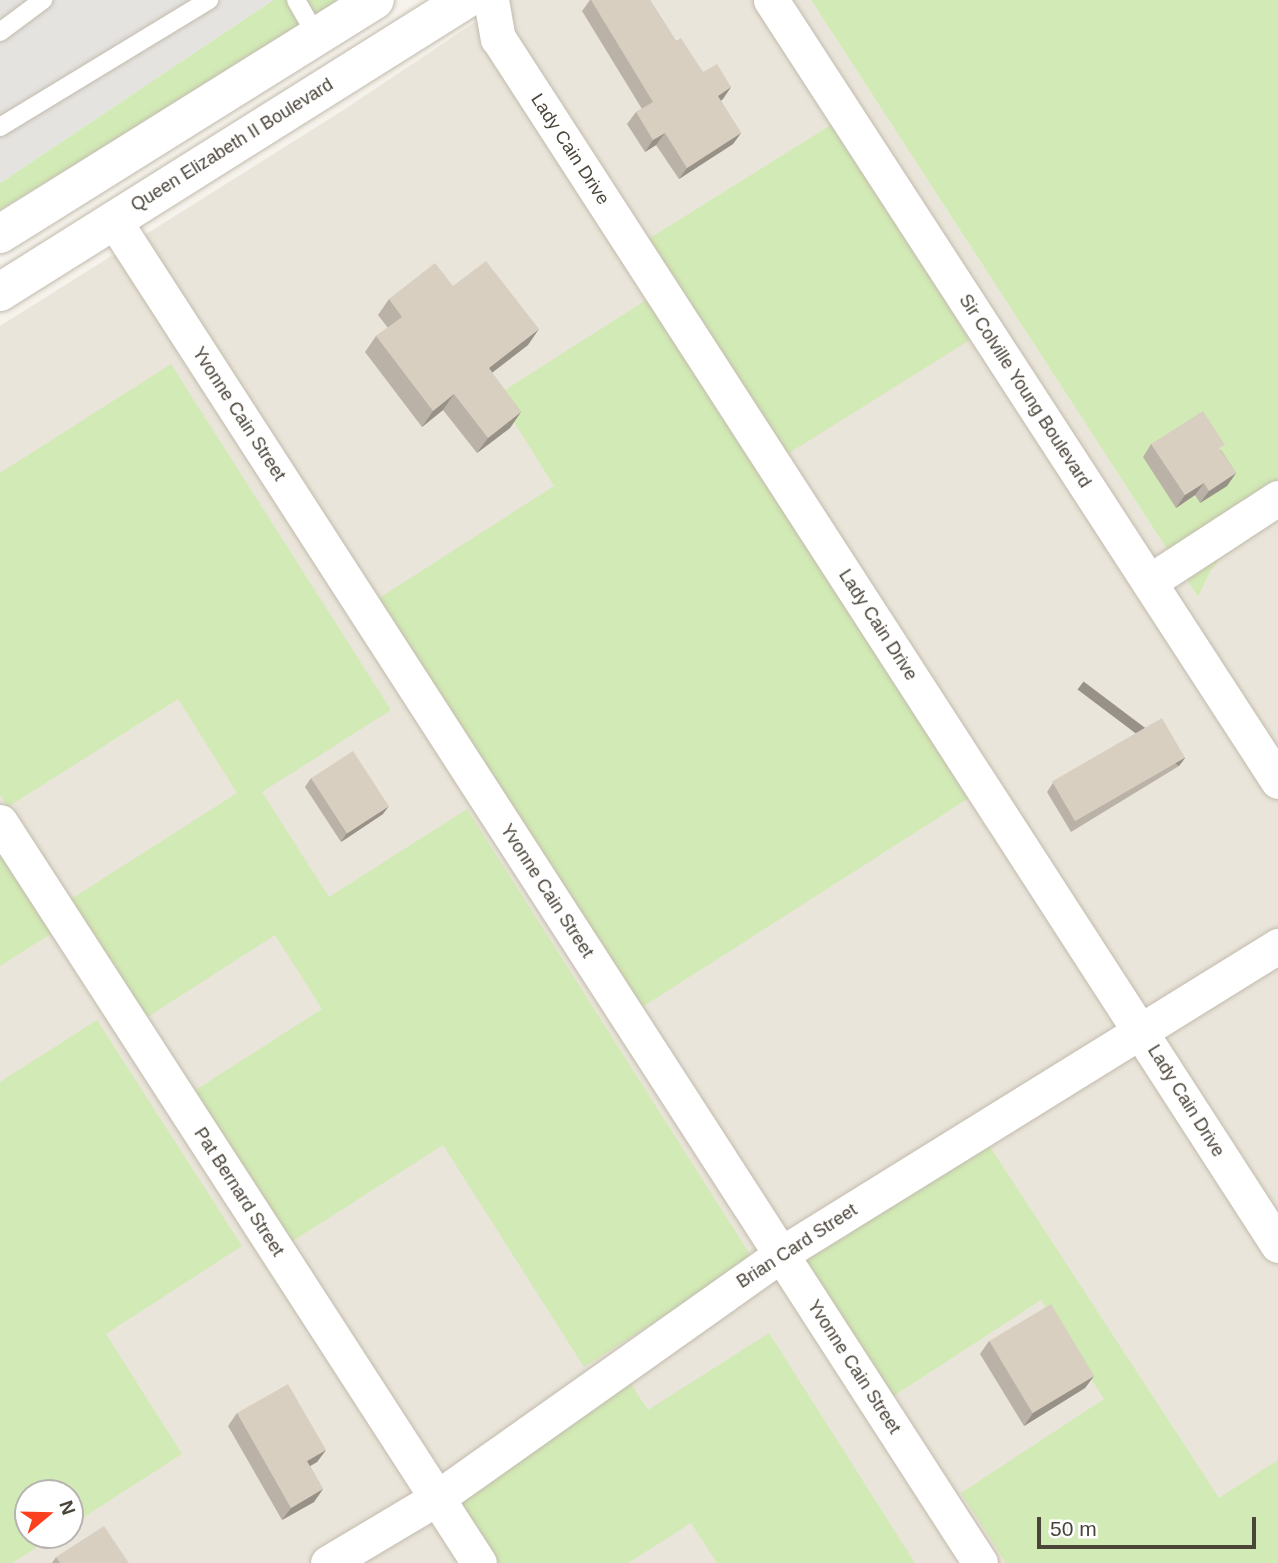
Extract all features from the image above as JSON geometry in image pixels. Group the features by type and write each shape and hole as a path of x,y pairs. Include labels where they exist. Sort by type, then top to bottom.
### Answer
{"street":[{"path":"0,234 375,0"},
{"name":"Queen Elizabeth II Boulevard","path":"0,292 466,0"},
{"name":"Lady Cain Drive","path":"491,0 498,38 1278,1245"},
{"name":"Sir Colville Young Boulevard","path":"771,0 1278,781"},
{"path":"316,35 341,78"},
{"name":"Yvonne Cain Street","path":"113,219 980,1563"},
{"path":"1149,582 1278,498"},
{"name":"Pat Bernard Street","path":"0,822 479,1563"},
{"name":"Brian Card Street","path":"328,1563 436,1498 781,1254 1278,946"}],"lane":[{"path":"0,32 43,0"},
{"path":"0,127 209,0"},
{"path":"296,0 316,35"}],"shaded area":[{"path":"0,0 273,0 0,183"},
{"path":"508,0 811,0 1198,597 1211,570 1222,557 1278,521 1278,1563 0,1563 0,326 345,109"}],"green space":[{"path":"273,0 346,0 0,210 0,183"},
{"path":"811,0 1278,0 1278,521 1222,557 1211,570 1198,597"},
{"path":"834,123 970,340 783,457 647,240"},
{"path":"651,297 969,798 633,1013 373,602 554,486 497,395"},
{"path":"171,364 391,710 262,792 329,897 467,809 753,1259 584,1367 443,1145 288,1244 191,1093 322,1009 275,935 146,1018 71,899 237,793 178,699 8,807 0,795 0,473"},
{"path":"0,847 54,932 0,966"},
{"path":"97,1020 242,1246 106,1334 182,1454 84,1517 84,1479 14,1479 14,1549 34,1549 12,1563 0,1563 0,1082"},
{"path":"985,1139 1219,1498 1278,1460 1278,1563 1006,1563 961,1493 1104,1399 1041,1300 889,1399 799,1260"},
{"path":"769,1333 915,1563 717,1563 691,1523 628,1563 494,1563 451,1495 629,1381 648,1410"}],"building":[{"path":"591,0 650,0 676,41 681,38 703,72 717,64 731,87 718,96 741,133 687,168 665,133 653,140 636,112 653,102"},
{"path":"486,261 539,329 489,368 521,412 488,438 454,394 433,411 376,336 402,317 389,299 435,263 453,286"},
{"path":"1203,411 1225,445 1219,448 1236,473 1209,491 1204,483 1185,495 1151,444"},
{"path":"1162,718 1185,758 1075,821 1052,782"},
{"path":"353,751 389,806 347,834 311,778"},
{"path":"1051,1304 1094,1376 1033,1413 989,1341"},
{"path":"288,1384 326,1450 307,1461 323,1489 291,1508 237,1413"},
{"path":"104,1526 129,1563 60,1563 56,1557 68,1549 84,1549 84,1539"}]}
